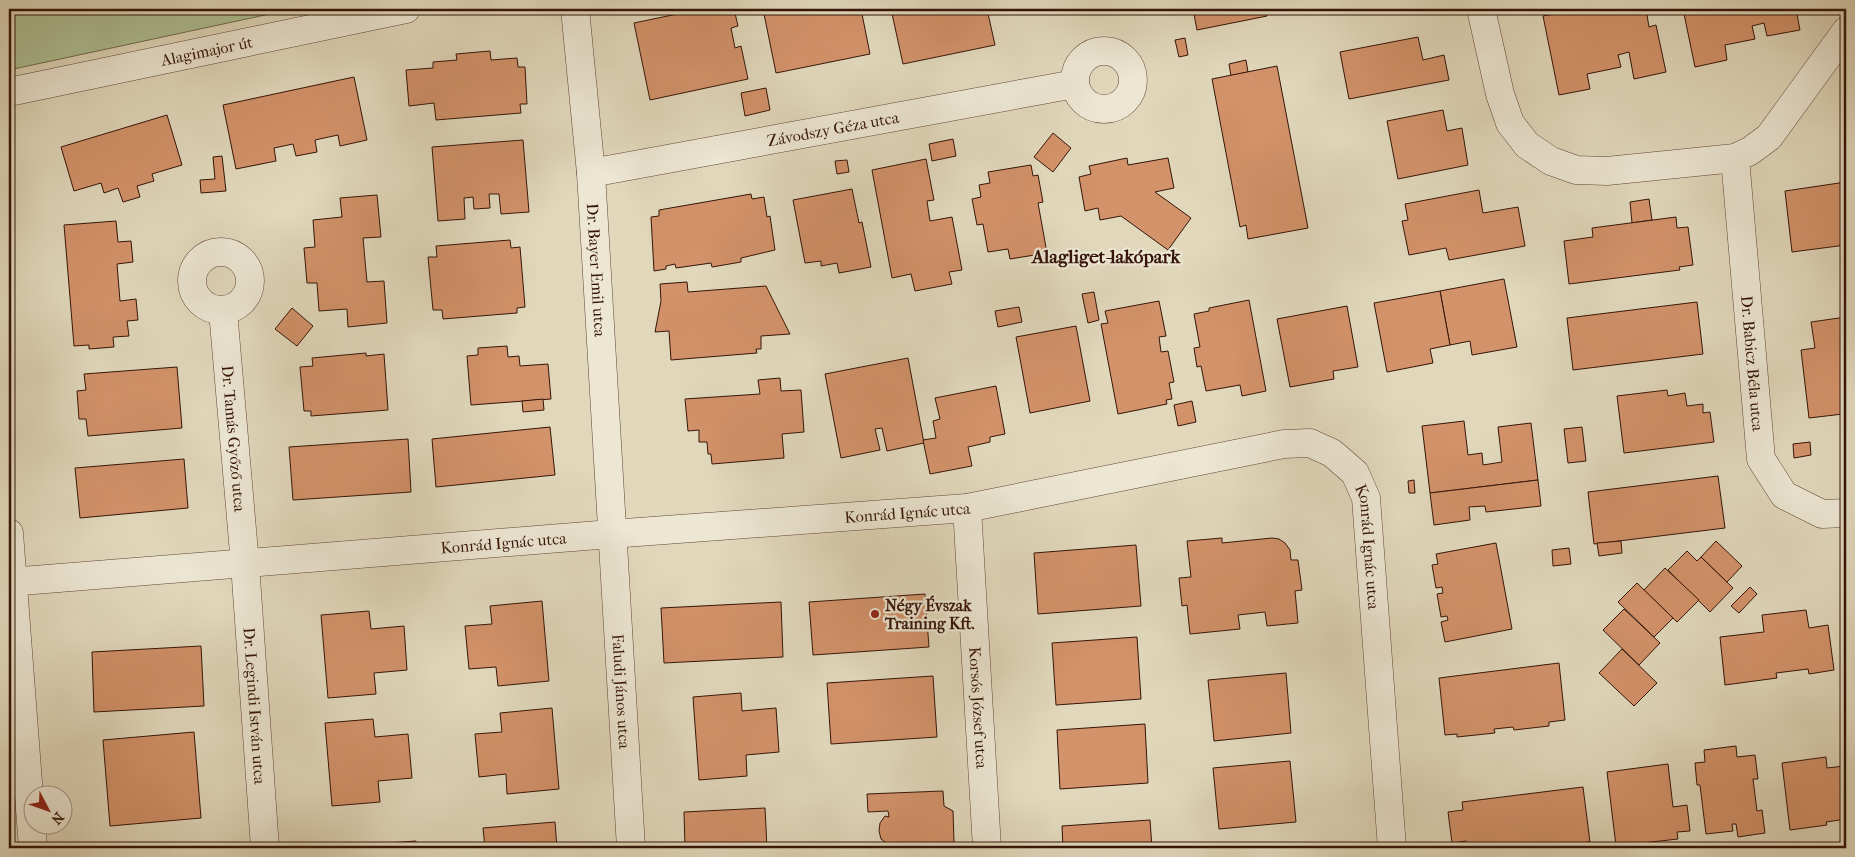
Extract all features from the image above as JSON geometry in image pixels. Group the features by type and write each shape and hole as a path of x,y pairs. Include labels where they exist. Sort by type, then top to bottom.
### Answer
{"street":[{"name":"Alagimajor út","path":"9,92 406,9"},
{"name":"Dr. Bayer Emil utca","path":"576,9 591,173 611,534"},
{"path":"1482,9 1500,94 1510,123 1527,145 1551,161 1576,170 1607,171 1735,158 1750,151 1769,137 1846,31"},
{"name":"Závodszy Géza utca","path":"591,173 1075,84"},
{"name":"Dr. Babicz Béla utca","path":"1735,158 1761,459 1784,495 1822,514 1846,513"},
{"name":"Dr. Tamás Győző utca","path":"223,311 245,564"},
{"name":"Konrád Ignác utca","path":"11,582 68,576 967,508 1284,444 1310,443 1332,453 1354,473 1366,498 1392,848"},
{"name":"Korsós József utca","path":"967,508 986,848"},
{"path":"9,533 11,582 33,848"},
{"name":"Faludi János utca","path":"611,534 631,848"},
{"name":"Dr. Legindi István utca","path":"245,564 265,848"}],"green space":[{"path":"9,9 293,9 9,70"}],"building":[{"path":"701,9 734,9 738,26 731,28 735,48 741,46 748,79 650,100 634,23"},
{"path":"763,9 861,9 870,54 776,73"},
{"path":"891,9 987,9 995,45 903,64"},
{"path":"1193,9 1266,9 1267,16 1197,30"},
{"path":"1579,9 1646,9 1649,27 1656,25 1666,72 1634,79 1629,52 1618,55 1621,67 1587,74 1590,89 1559,95 1543,16"},
{"path":"1683,9 1796,9 1800,30 1767,36 1764,23 1752,26 1755,39 1725,45 1727,60 1695,67"},
{"path":"1418,37 1423,60 1444,55 1449,80 1349,99 1340,52"},
{"path":"1185,38 1188,55 1179,57 1175,40"},
{"path":"490,51 491,60 517,58 518,67 525,67 527,104 520,104 521,113 436,120 434,103 409,106 406,70 433,68 433,62 457,60 456,54"},
{"path":"1246,60 1248,72 1231,76 1229,64"},
{"path":"1277,66 1308,228 1248,239 1246,225 1240,227 1212,79"},
{"path":"354,77 367,140 340,146 338,135 315,140 317,152 296,156 293,144 274,148 276,161 236,169 223,105"},
{"path":"766,88 770,110 745,116 741,93"},
{"path":"1443,110 1447,131 1462,128 1468,165 1398,179 1387,121"},
{"path":"167,115 182,165 152,174 154,181 137,186 140,197 123,202 118,188 104,193 101,183 74,191 61,147"},
{"path":"1053,133 1071,148 1053,172 1034,157"},
{"path":"953,139 956,156 932,161 929,144"},
{"path":"523,140 529,212 501,214 499,194 489,194 490,208 474,209 473,197 464,198 465,219 438,221 432,147"},
{"path":"222,156 226,191 201,193 200,180 215,179 213,157"},
{"path":"1127,158 1128,165 1168,158 1174,188 1155,192 1191,218 1168,250 1121,216 1100,220 1098,208 1085,211 1079,177 1091,174 1089,166"},
{"path":"926,159 934,200 927,201 930,221 952,217 962,270 949,272 952,284 915,291 911,274 892,278 872,170"},
{"path":"847,160 849,172 837,174 835,161"},
{"path":"1031,165 1033,176 1038,175 1043,202 1038,203 1047,253 1010,259 1008,249 988,252 983,224 977,225 972,199 981,197 979,185 990,183 988,172"},
{"path":"1846,182 1846,245 1792,252 1785,191"},
{"path":"852,189 859,223 862,222 871,267 839,273 837,263 821,266 821,261 805,263 793,200"},
{"path":"1479,190 1483,213 1518,207 1525,246 1449,260 1446,248 1409,255 1402,221 1408,220 1405,204"},
{"path":"751,194 752,199 764,197 767,217 770,216 775,250 741,258 741,262 712,267 711,263 676,268 675,264 666,266 666,269 654,271 651,217 659,216 659,210"},
{"path":"377,195 381,237 363,238 367,282 384,281 387,323 348,327 347,309 319,311 317,283 307,283 304,248 315,247 313,220 342,217 340,198"},
{"path":"1649,199 1652,220 1632,223 1630,202"},
{"path":"1676,217 1677,228 1688,227 1693,265 1679,267 1680,270 1569,284 1564,241 1593,237 1592,228"},
{"path":"116,221 118,242 131,241 133,262 117,264 120,301 136,299 138,320 127,321 129,336 113,337 114,347 89,349 89,345 74,346 64,225"},
{"path":"510,240 511,248 520,247 525,307 517,308 517,313 443,319 442,310 433,310 428,257 437,257 436,246"},
{"path":"1504,279 1517,347 1472,355 1470,341 1450,345 1440,291"},
{"path":"687,282 688,292 766,286 790,334 761,336 761,349 756,349 757,353 671,360 669,331 655,332 661,301 660,284"},
{"path":"1440,291 1450,345 1430,349 1433,363 1387,372 1374,303"},
{"path":"1094,292 1099,320 1088,323 1082,294"},
{"path":"1249,300 1266,391 1242,396 1240,385 1206,391 1201,366 1197,367 1194,348 1200,347 1194,314 1209,311 1209,308"},
{"path":"1159,301 1166,336 1159,337 1161,352 1168,351 1174,382 1169,383 1172,399 1166,400 1167,404 1118,414 1101,324 1108,323 1105,311"},
{"path":"1697,302 1703,354 1573,370 1567,318"},
{"path":"1347,306 1358,367 1333,371 1334,379 1290,387 1277,319"},
{"path":"1019,307 1022,322 998,327 995,311"},
{"path":"292,308 313,326 297,346 275,329"},
{"path":"1846,317 1846,429 1844,429 1843,414 1809,418 1801,350 1815,348 1811,322"},
{"path":"1076,326 1090,401 1030,413 1016,337"},
{"path":"507,346 508,357 519,356 520,366 548,364 551,399 471,405 467,356 478,355 478,348"},
{"path":"366,353 366,356 384,354 388,410 311,416 311,411 304,411 300,367 313,366 312,358"},
{"path":"908,358 924,443 887,451 882,428 875,429 880,450 841,458 825,374"},
{"path":"177,367 182,428 88,436 86,419 79,419 77,391 86,390 84,374"},
{"path":"780,378 781,391 801,390 804,432 782,434 784,458 712,464 711,454 708,454 707,442 699,442 699,430 688,431 685,399 760,394 758,380"},
{"path":"996,386 1005,434 990,437 990,442 968,447 972,466 930,474 923,440 936,438 933,421 940,419 935,398"},
{"path":"1667,390 1668,396 1685,393 1687,406 1703,404 1703,413 1710,412 1714,442 1624,453 1617,396"},
{"path":"543,399 544,410 523,412 522,401"},
{"path":"1192,401 1196,422 1178,426 1174,405"},
{"path":"1464,421 1468,455 1482,453 1483,465 1502,462 1498,427 1531,423 1538,480 1430,493 1422,426"},
{"path":"550,427 555,475 436,487 432,439"},
{"path":"1582,427 1586,461 1568,463 1564,429"},
{"path":"408,439 411,492 293,500 289,447"},
{"path":"1810,442 1811,455 1794,458 1793,444"},
{"path":"184,459 188,508 80,518 75,468"},
{"path":"1718,476 1725,528 1594,544 1588,492"},
{"path":"1414,480 1415,493 1409,493 1408,481"},
{"path":"1538,480 1541,506 1486,512 1485,506 1469,507 1470,520 1434,525 1430,493"},
{"path":"1222,538 1222,543 1272,538 1279,539 1285,543 1290,550 1291,560 1298,560 1302,590 1295,591 1298,623 1267,626 1265,612 1238,615 1240,629 1190,634 1187,605 1182,606 1179,578 1191,577 1187,541"},
{"path":"1621,541 1622,553 1599,556 1597,543"},
{"path":"1716,541 1742,566 1727,582 1701,557"},
{"path":"1496,543 1512,629 1445,642 1441,622 1448,620 1447,616 1441,617 1437,594 1443,593 1442,587 1436,588 1432,565 1438,564 1436,554"},
{"path":"1136,545 1141,606 1038,614 1034,553"},
{"path":"1569,548 1571,564 1553,566 1552,550"},
{"path":"1687,551 1697,561 1701,557 1733,588 1710,612 1668,570"},
{"path":"1665,568 1699,600 1677,622 1644,590"},
{"path":"1637,583 1673,618 1654,637 1618,602"},
{"path":"1750,587 1757,594 1739,613 1731,606"},
{"path":"925,594 929,647 813,655 809,602"},
{"path":"542,601 549,681 498,686 496,667 469,669 465,626 492,624 490,606"},
{"path":"781,602 783,657 664,663 661,608"},
{"path":"1624,609 1660,643 1639,665 1603,630"},
{"path":"1806,610 1809,628 1828,625 1834,670 1809,674 1808,669 1776,673 1777,678 1725,685 1720,637 1764,632 1762,615"},
{"path":"369,611 371,629 404,626 407,670 374,673 376,694 328,698 321,615"},
{"path":"1137,637 1141,699 1056,705 1052,643"},
{"path":"201,646 204,706 94,712 92,652"},
{"path":"1622,649 1657,683 1634,706 1599,673"},
{"path":"1559,663 1565,720 1549,722 1549,726 1514,730 1513,727 1494,729 1495,733 1457,737 1457,734 1445,735 1439,678"},
{"path":"1286,673 1291,733 1214,741 1208,680"},
{"path":"933,676 937,737 831,744 827,683"},
{"path":"741,693 742,711 776,708 779,752 746,755 747,776 699,780 693,697"},
{"path":"552,708 559,789 507,794 506,774 479,777 475,734 502,732 500,713"},
{"path":"373,719 375,737 408,734 412,778 378,781 380,802 332,806 325,723"},
{"path":"1145,724 1148,783 1060,789 1057,730"},
{"path":"194,732 201,818 110,826 103,740"},
{"path":"1736,746 1737,757 1755,755 1758,779 1753,779 1757,811 1762,810 1765,833 1738,837 1736,824 1732,824 1733,831 1706,834 1700,785 1697,785 1695,763 1705,762 1704,750"},
{"path":"1826,757 1827,768 1844,766 1846,768 1846,819 1826,822 1827,825 1790,830 1782,763"},
{"path":"1290,761 1296,822 1219,829 1213,768"},
{"path":"1668,764 1673,807 1687,805 1690,831 1677,832 1678,839 1616,846 1607,772"},
{"path":"1583,787 1590,842 1586,842 1587,848 1563,848 1563,845 1558,846 1558,848 1467,848 1466,841 1452,843 1448,812 1463,810 1462,802"},
{"path":"943,791 944,806 953,811 954,842 946,848 890,848 881,839 880,823 885,816 889,817 888,811 868,812 867,794"},
{"path":"765,808 767,848 685,848 684,812"},
{"path":"1150,820 1152,848 1063,848 1062,826"},
{"path":"555,822 557,848 485,848 483,828"},
{"path":"416,841 416,848 334,848 334,847"}],"place":[{"name":"Négy Évszak Training Kft.","path":"875,614"}],"district":[{"name":"Alagliget-lakópark","path":"1106,256"}]}
